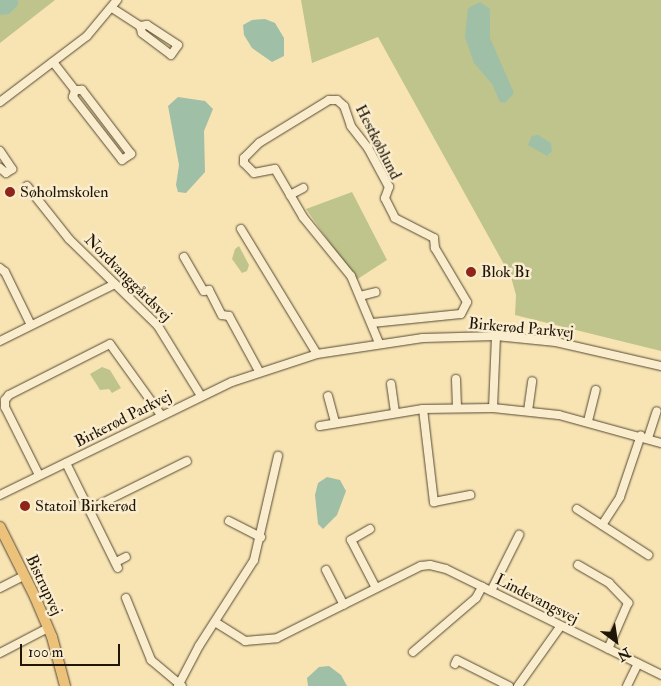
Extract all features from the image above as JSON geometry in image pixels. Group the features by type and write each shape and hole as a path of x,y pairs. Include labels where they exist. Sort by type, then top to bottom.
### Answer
{"main road":[{"name":"Bistrupvej","path":"0,526 48,628 65,686"}],"street":[{"path":"0,102 87,36 117,0"},
{"path":"112,8 140,26 147,25 178,45 171,55 142,33 140,26"},
{"path":"53,62 75,90"},
{"path":"75,90 82,90 130,154 122,160 73,97 75,90"},
{"name":"Hestkøblund","path":"372,323 461,314 466,302 435,248 434,238 395,218 384,198 389,187 351,126 344,106 337,100 329,100 259,143 244,158 247,169 254,173 275,169 313,230 341,261 360,296 379,343"},
{"path":"0,151 12,169 6,173 0,168"},
{"name":"Nordvanggårdsvej","path":"27,186 70,239 172,344 201,396"},
{"path":"290,195 302,188"},
{"path":"240,229 317,354"},
{"path":"184,257 204,291 209,290 222,315 229,316 259,371"},
{"path":"0,268 5,272 31,325"},
{"path":"0,341 115,284"},
{"path":"360,296 376,292"},
{"path":"493,408 496,336"},
{"name":"Birkerød Parkvej","path":"0,496 201,396 259,371 317,354 379,343 423,338 496,336 556,342 661,366"},
{"path":"39,475 5,407 5,400 9,395 110,344 161,415"},
{"path":"456,379 456,408"},
{"path":"528,411 532,381"},
{"path":"391,384 396,413"},
{"path":"588,421 596,390"},
{"path":"328,396 335,423"},
{"path":"320,426 423,409 493,408 528,411 588,421 661,443"},
{"path":"423,409 434,502 470,495"},
{"path":"602,525 620,497 644,437 657,411"},
{"path":"126,598 151,660 180,685 215,622 247,575 261,537 278,456"},
{"path":"90,509 187,461"},
{"path":"66,463 117,565 126,557"},
{"path":"577,509 648,555"},
{"path":"229,521 261,537"},
{"path":"370,529 351,540 376,588"},
{"path":"491,591 519,535"},
{"path":"578,564 609,583 628,603 608,649"},
{"name":"Lindevangsvej","path":"215,622 236,638 265,641 344,605 421,566 430,565 446,569 560,627 661,675"},
{"path":"326,570 344,605"},
{"path":"0,588 24,576"},
{"name":"Lindevangsvej","path":"413,652 476,598 482,587"},
{"path":"518,686 560,627"},
{"path":"0,653 48,628"},
{"path":"455,664 457,660 508,686"},
{"path":"627,686 638,663"}],"green space":[{"path":"0,0 55,0 0,43"},
{"path":"301,0 661,0 661,351 515,315 516,295 511,277 378,37 312,63"},
{"path":"352,192 387,260 356,280 306,209"},
{"path":"239,246 249,265 247,271 242,273 232,259 235,249"},
{"path":"102,367 110,370 121,388 112,393 109,389 100,390 90,374"}],"shaded area":[{"path":"0,0 18,0 18,5 9,14 0,15"},
{"path":"480,2 490,9 490,38 514,93 505,103 500,102 492,84 474,63 465,37 468,8"},
{"path":"265,19 275,23 284,38 284,56 272,62 252,48 244,35 243,25 252,20"},
{"path":"178,97 205,101 213,109 204,131 205,172 186,193 178,192 176,185 179,165 168,106"},
{"path":"538,135 551,143 552,151 547,156 528,145 532,136"},
{"path":"327,477 340,480 346,491 337,515 323,529 318,524 315,495 318,483"},
{"path":"329,666 341,675 347,686 308,686 307,678 319,667"}],"place":[{"name":"Søholmskolen","path":"10,192"},
{"name":"Blok B1","path":"471,272"},
{"name":"Statoil Birkerød","path":"25,506"}]}
